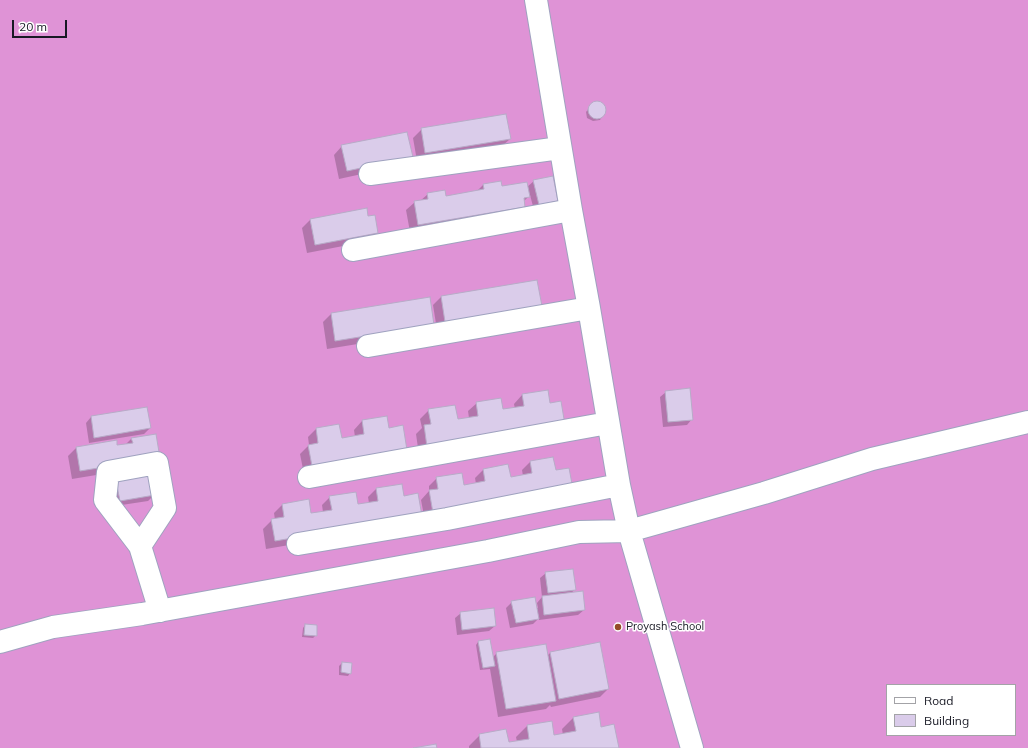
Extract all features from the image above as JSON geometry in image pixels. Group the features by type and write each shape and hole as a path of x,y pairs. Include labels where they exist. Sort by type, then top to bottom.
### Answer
{"street":[{"path":"536,0 560,148 628,531 692,748"},
{"path":"370,174 560,148"},
{"path":"353,250 571,210"},
{"path":"368,346 589,308"},
{"path":"0,642 53,627 160,610 488,551 579,532 628,531 872,459 1028,422"},
{"path":"309,477 608,423"},
{"path":"298,544 447,520 619,485"},
{"path":"140,546 160,610"}],"shaded area":[{"path":"0,0 1028,0 1028,748 0,748"}],"building":[{"path":"597,101 601,102 605,106 605,114 601,118 597,119 593,118 589,114 588,110 589,106 593,102"},
{"path":"506,114 511,139 425,153 421,128"},
{"path":"407,132 413,157 347,171 341,145"},
{"path":"553,176 558,201 539,205 533,180"},
{"path":"501,181 502,186 527,182 530,197 524,198 525,207 418,225 414,201 428,199 427,193 445,190 446,196 484,189 483,184"},
{"path":"367,208 368,216 375,215 378,233 315,245 310,219"},
{"path":"537,280 542,306 445,322 441,296"},
{"path":"430,297 434,325 335,341 331,313"},
{"path":"690,388 693,420 668,422 665,391"},
{"path":"548,390 550,403 561,401 565,425 427,447 424,425 431,424 428,409 455,405 458,419 478,416 476,402 501,398 503,409 524,406 522,394"},
{"path":"147,407 151,428 94,438 91,416"},
{"path":"387,416 389,428 403,425 407,450 312,466 308,445 318,443 316,428 339,424 342,438 364,434 362,420"},
{"path":"156,434 160,458 80,471 76,447 117,440 117,445 133,443 131,438"},
{"path":"553,457 556,470 569,468 573,489 433,513 429,490 438,489 436,477 462,473 464,485 485,481 483,469 508,464 511,477 532,473 530,461"},
{"path":"151,470 155,495 120,501 115,476"},
{"path":"402,484 404,496 418,493 422,516 275,541 271,519 284,517 282,504 309,499 311,513 332,510 329,496 356,492 358,504 378,501 376,488"},
{"path":"573,569 576,590 548,593 545,572"},
{"path":"583,591 585,610 544,615 542,596"},
{"path":"535,597 539,619 516,623 511,601"},
{"path":"494,608 496,626 462,630 460,612"},
{"path":"305,624 317,625 317,636 304,635"},
{"path":"490,639 495,666 483,668 478,641"},
{"path":"600,642 609,689 559,699 550,652"},
{"path":"546,644 556,701 506,709 496,652"},
{"path":"342,662 352,663 351,674 341,672"},
{"path":"599,712 601,727 614,724 619,748 481,748 479,734 506,729 509,742 529,739 527,725 552,721 554,735 576,731 573,717"},
{"path":"436,744 437,748 413,748"}],"place":[{"name":"Proyash School","path":"618,627"}]}
